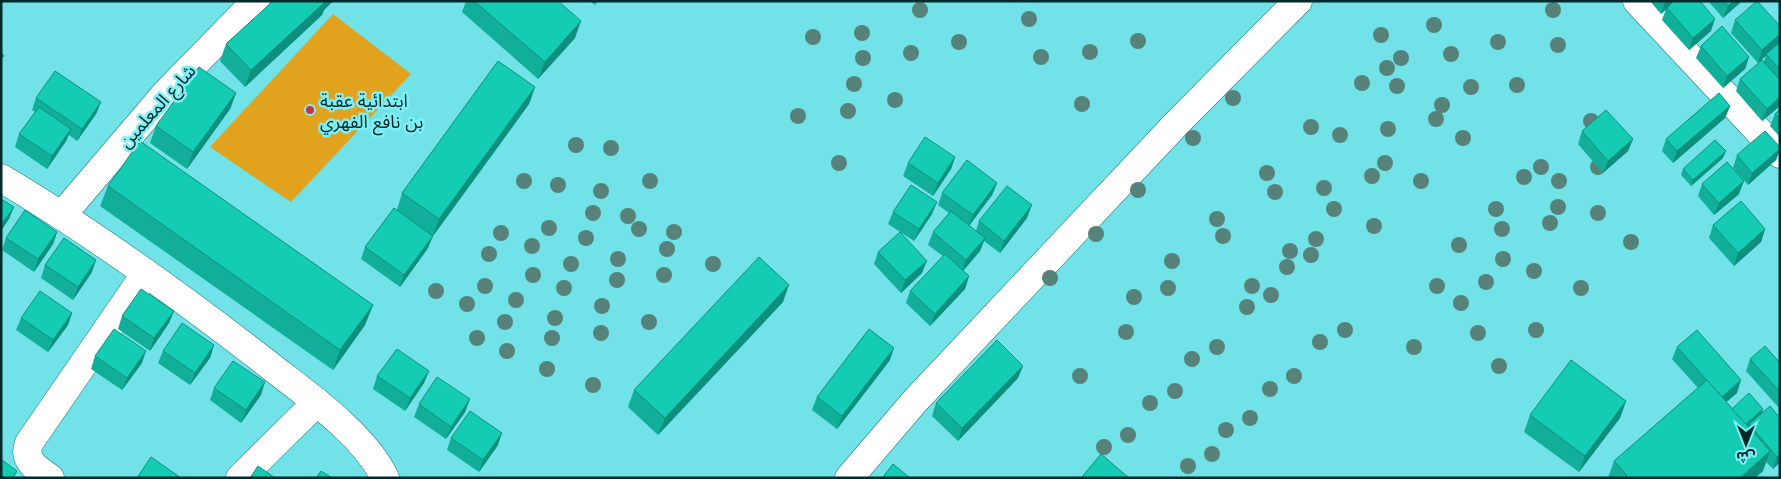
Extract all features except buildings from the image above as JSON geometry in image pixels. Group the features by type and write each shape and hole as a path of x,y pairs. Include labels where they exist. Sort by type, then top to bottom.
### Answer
{"street":[{"name":"شارع المعلمين","path":"62,215 166,93 256,1"},
{"path":"849,478 915,401 1170,130 1298,1"},
{"path":"1637,1 1780,154"},
{"path":"1,178 62,215 146,273 317,402 362,443 378,462 385,478"},
{"path":"50,478 33,466 27,453 30,443 146,273"},
{"path":"240,478 317,402"}],"shaded area":[{"path":"333,14 411,74 291,202 210,147"}],"place":[{"name":"ابتدائية عقبة بن نافع الفهري","path":"310,110"}]}
